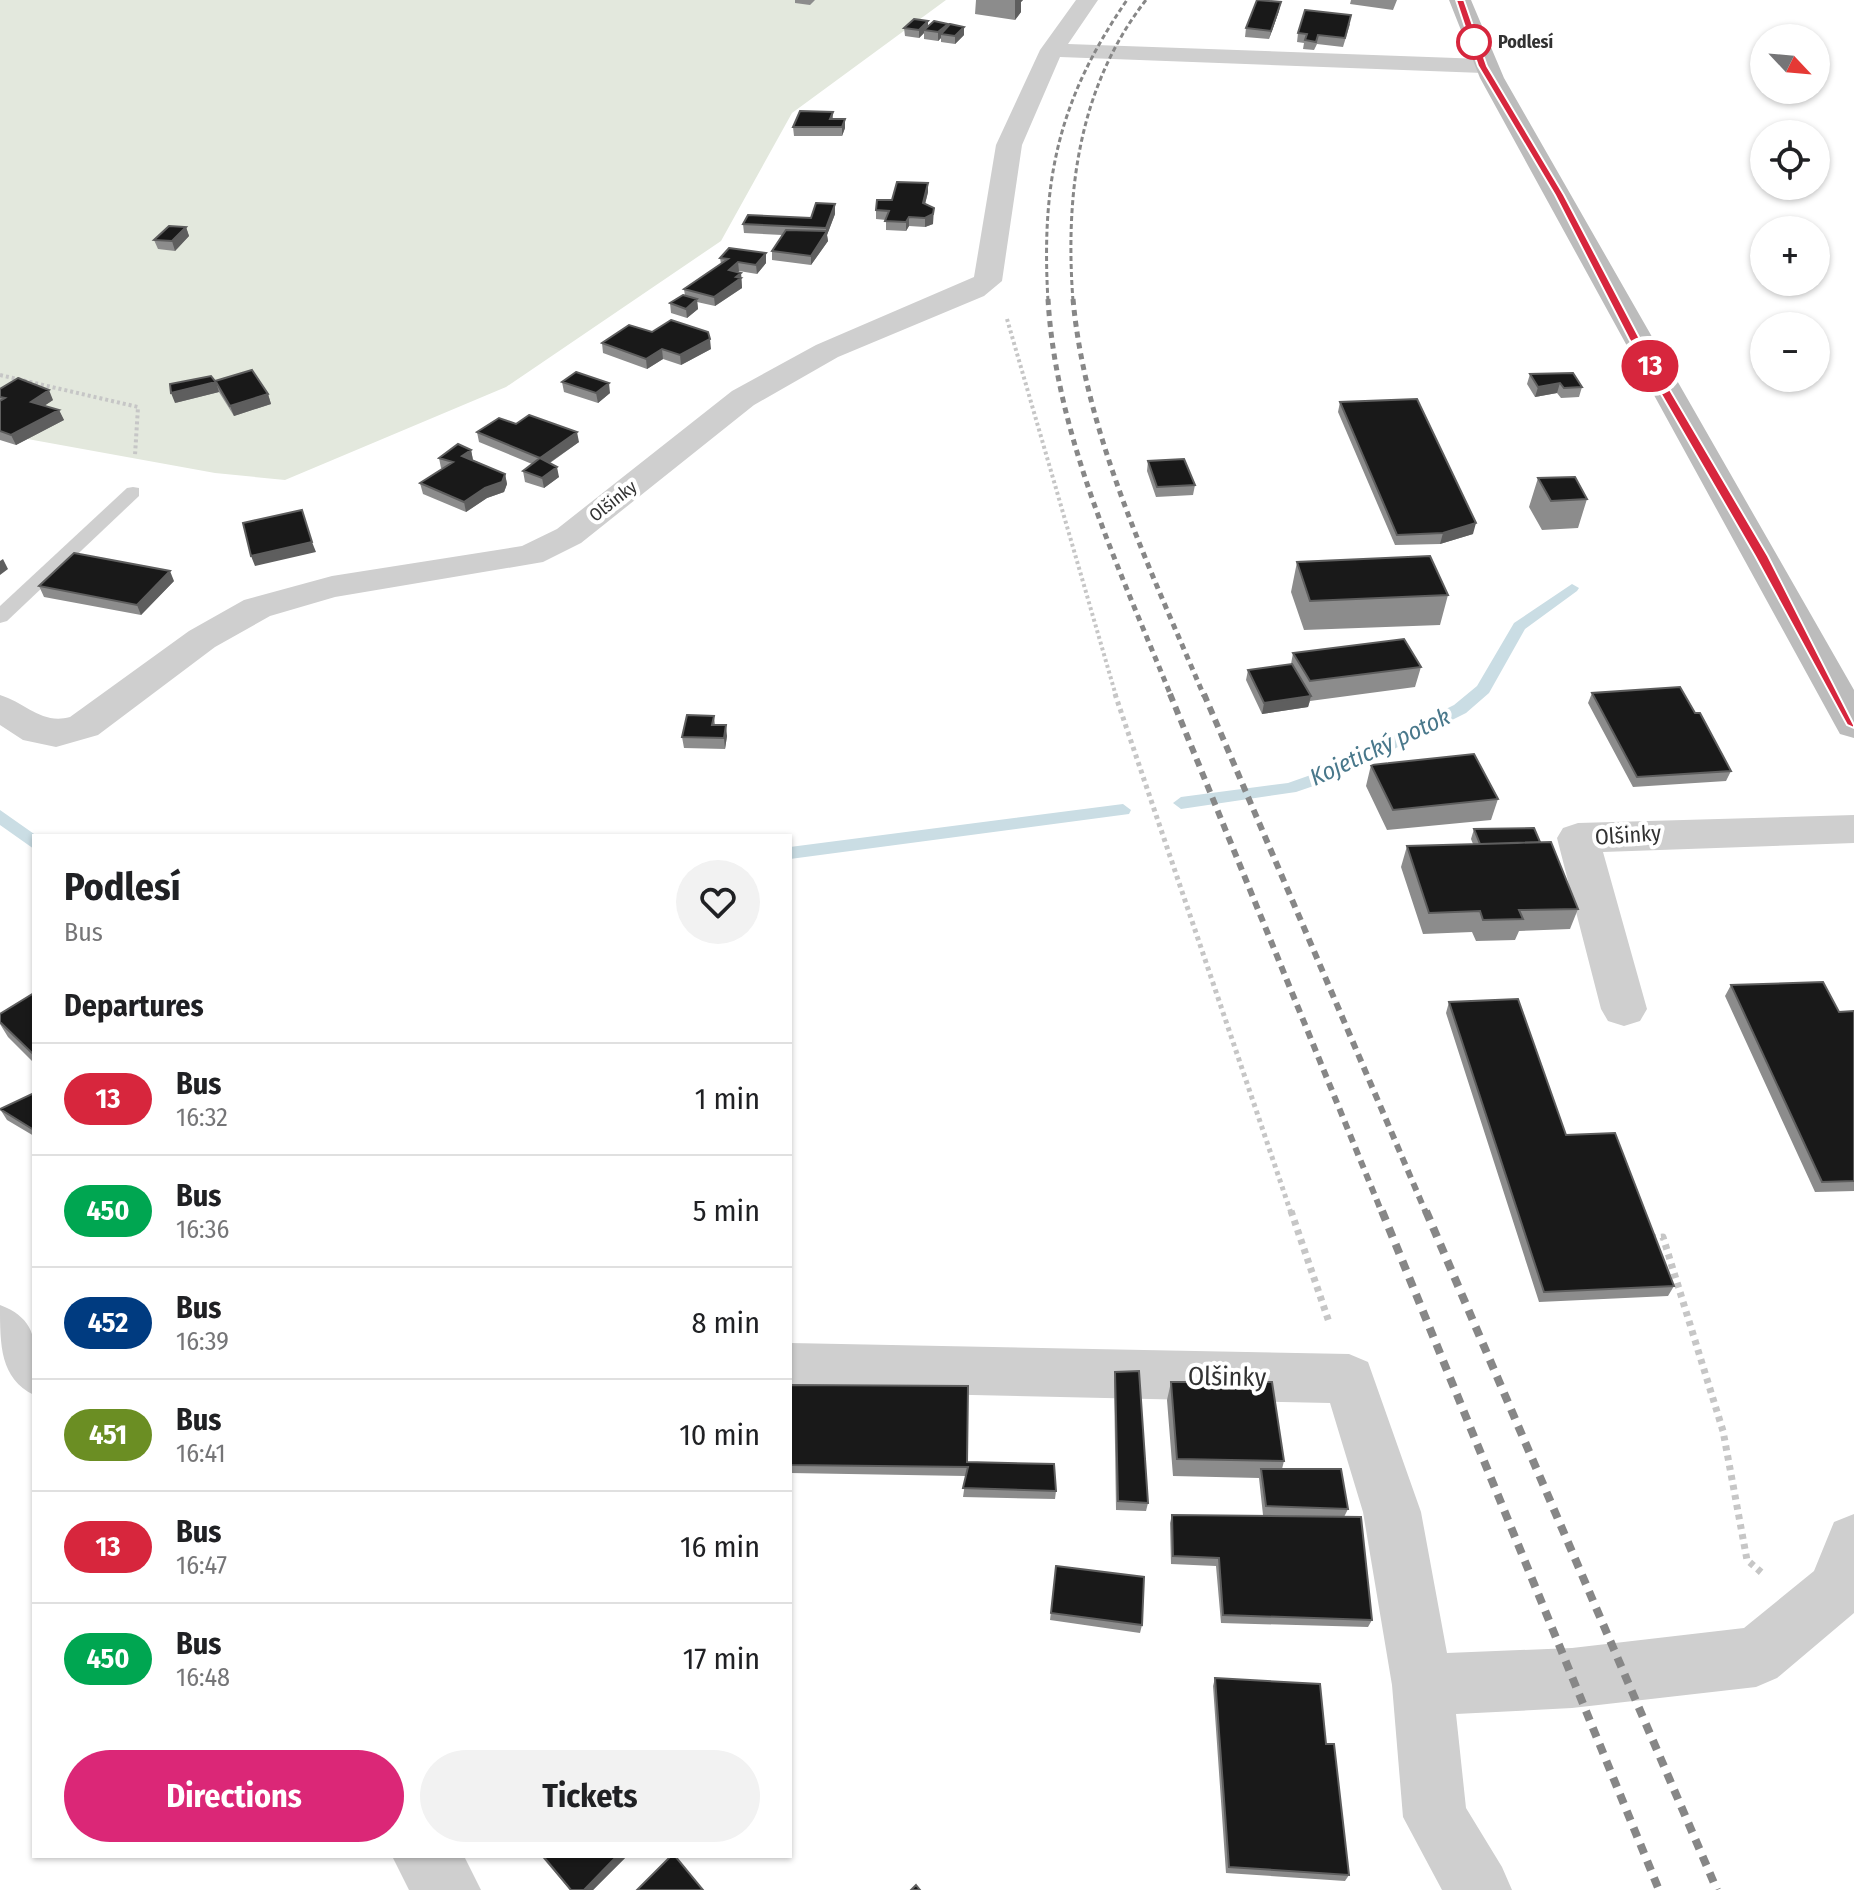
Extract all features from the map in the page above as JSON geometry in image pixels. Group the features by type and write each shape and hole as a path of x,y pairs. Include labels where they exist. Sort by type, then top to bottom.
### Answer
{"main road":[{"path":"1460,0 1483,66 1560,195 1634,339 1761,556 1854,725"}],"street":[{"path":"988,281 1009,145 1052,50 1087,0"},
{"path":"1052,50 1483,66"},
{"name":"Olšinky","path":"0,708 37,731 56,734 84,726 202,639 257,608 332,587 531,555 569,536 743,398 827,351 974,290 988,281"},
{"name":"Olšinky","path":"1624,1009 1578,838 1854,829"},
{"path":"0,1329 32,1369"},
{"name":"Olšinky","path":"792,1367 1349,1379"},
{"path":"1349,1379 1392,1512 1423,1685 1435,1817 1479,1890"},
{"path":"1423,1685 1572,1678 1756,1657 1835,1591 1854,1542"},
{"path":"425,1858 448,1890"}],"lane":[{"path":"0,617 133,492"}],"path":[{"path":"988,281 1012,329 1096,634 1169,859 1349,1379"},
{"path":"0,375 138,407 133,492"},
{"path":"1646,1238 1663,1237 1723,1431 1747,1560 1785,1592 1793,1627"}],"shaded area":[{"path":"0,0 946,0 792,113 721,241 506,387 285,480 215,473 0,434"}],"building":[{"path":"1257,0 1281,2 1271,31 1246,28"},
{"path":"1305,10 1351,15 1345,38 1318,35 1316,42 1305,40 1307,34 1298,33"},
{"path":"914,19 928,21 919,30 904,28"},
{"path":"934,21 948,24 938,32 924,30"},
{"path":"950,24 964,27 955,36 941,34"},
{"path":"800,111 833,112 830,119 845,119 842,127 793,127"},
{"path":"897,182 928,183 923,203 934,208 933,214 925,218 909,217 906,222 885,221 889,211 876,210 877,200 892,200"},
{"path":"816,203 835,204 826,228 743,224 748,215 811,218"},
{"path":"169,226 186,227 172,241 154,240"},
{"path":"786,230 827,231 811,256 772,251"},
{"path":"729,248 766,253 756,265 738,262 729,270 741,273 736,277 741,278 714,297 684,289 728,259 720,258"},
{"path":"683,295 697,299 686,309 670,303"},
{"path":"671,320 708,332 710,339 680,355 662,349 646,359 602,343 629,325 652,332"},
{"path":"252,370 268,394 230,406 216,382 171,393 170,384 211,376 215,381"},
{"path":"576,372 609,383 596,393 562,382"},
{"path":"1573,373 1582,387 1564,388 1560,383 1538,387 1530,374"},
{"path":"18,378 49,390 31,402 59,410 11,435 0,431 0,401 5,398 0,397 0,389"},
{"path":"1417,399 1476,523 1443,533 1397,535 1340,402"},
{"path":"529,415 577,432 540,458 477,432 499,418 516,424"},
{"path":"458,444 471,450 462,456 505,474 502,482 485,488 464,502 420,483 453,462 439,458"},
{"path":"540,458 557,467 542,478 523,471"},
{"path":"1184,459 1195,485 1157,487 1148,461"},
{"path":"1575,477 1587,499 1551,501 1538,478"},
{"path":"302,510 312,542 251,556 243,523"},
{"path":"74,553 170,571 137,605 39,586"},
{"path":"1430,556 1448,595 1310,601 1297,562"},
{"path":"1404,639 1421,667 1310,681 1293,653"},
{"path":"1292,664 1311,696 1264,703 1248,670"},
{"path":"1680,687 1695,713 1700,713 1731,771 1637,777 1592,693"},
{"path":"687,715 714,716 712,725 726,725 724,738 682,737"},
{"path":"1474,754 1498,799 1393,810 1371,765"},
{"path":"1534,828 1540,842 1480,844 1474,829"},
{"path":"1551,842 1578,909 1519,910 1523,919 1483,920 1480,911 1429,913 1407,846"},
{"path":"1823,982 1839,1012 1854,1011 1854,1181 1822,1182 1731,985"},
{"path":"32,994 32,1053 0,1022 0,1014"},
{"path":"1518,999 1566,1135 1615,1133 1674,1286 1544,1292 1449,1002"},
{"path":"32,1094 32,1129 0,1109"},
{"path":"1139,1371 1148,1503 1118,1501 1115,1372"},
{"path":"1171,1382 1272,1382 1284,1461 1177,1459"},
{"path":"792,1385 968,1386 967,1462 1054,1464 1056,1491 963,1488 968,1467 792,1465"},
{"path":"1261,1469 1341,1469 1348,1509 1266,1506"},
{"path":"1172,1515 1361,1517 1372,1620 1223,1615 1219,1558 1173,1556"},
{"path":"1056,1566 1144,1577 1142,1625 1051,1613"},
{"path":"1215,1678 1320,1684 1326,1744 1334,1744 1349,1875 1229,1867"},
{"path":"545,1858 615,1858 584,1890 571,1890"},
{"path":"669,1858 677,1858 703,1890 637,1890"}],"waterway":[{"name":"Kojetický potok","path":"1181,803 1290,788 1328,775 1460,709 1483,689 1519,626 1572,588"},
{"name":"Kojetický potok","path":"792,853 1123,810"},
{"name":"Kojetický potok","path":"0,816 32,841"}],"railway":[{"path":"1048,301 1048,217 1059,143 1085,72 1127,0"},
{"path":"1073,301 1071,221 1081,143 1105,69 1123,34 1146,0"},
{"path":"1048,299 1053,351 1077,452 1093,502 1171,696"},
{"path":"1073,299 1080,350 1106,452 1143,552 1204,696"},
{"path":"1170,694 1382,1213"},
{"path":"1204,694 1426,1213"},
{"path":"1382,1211 1659,1890"},
{"path":"1426,1211 1717,1890"}],"bus line":[{"name":"13","path":"1460,0 1483,66 1560,195 1634,339 1761,556 1854,725"}],"place":[{"name":"Podlesí","path":"1474,42"}]}
